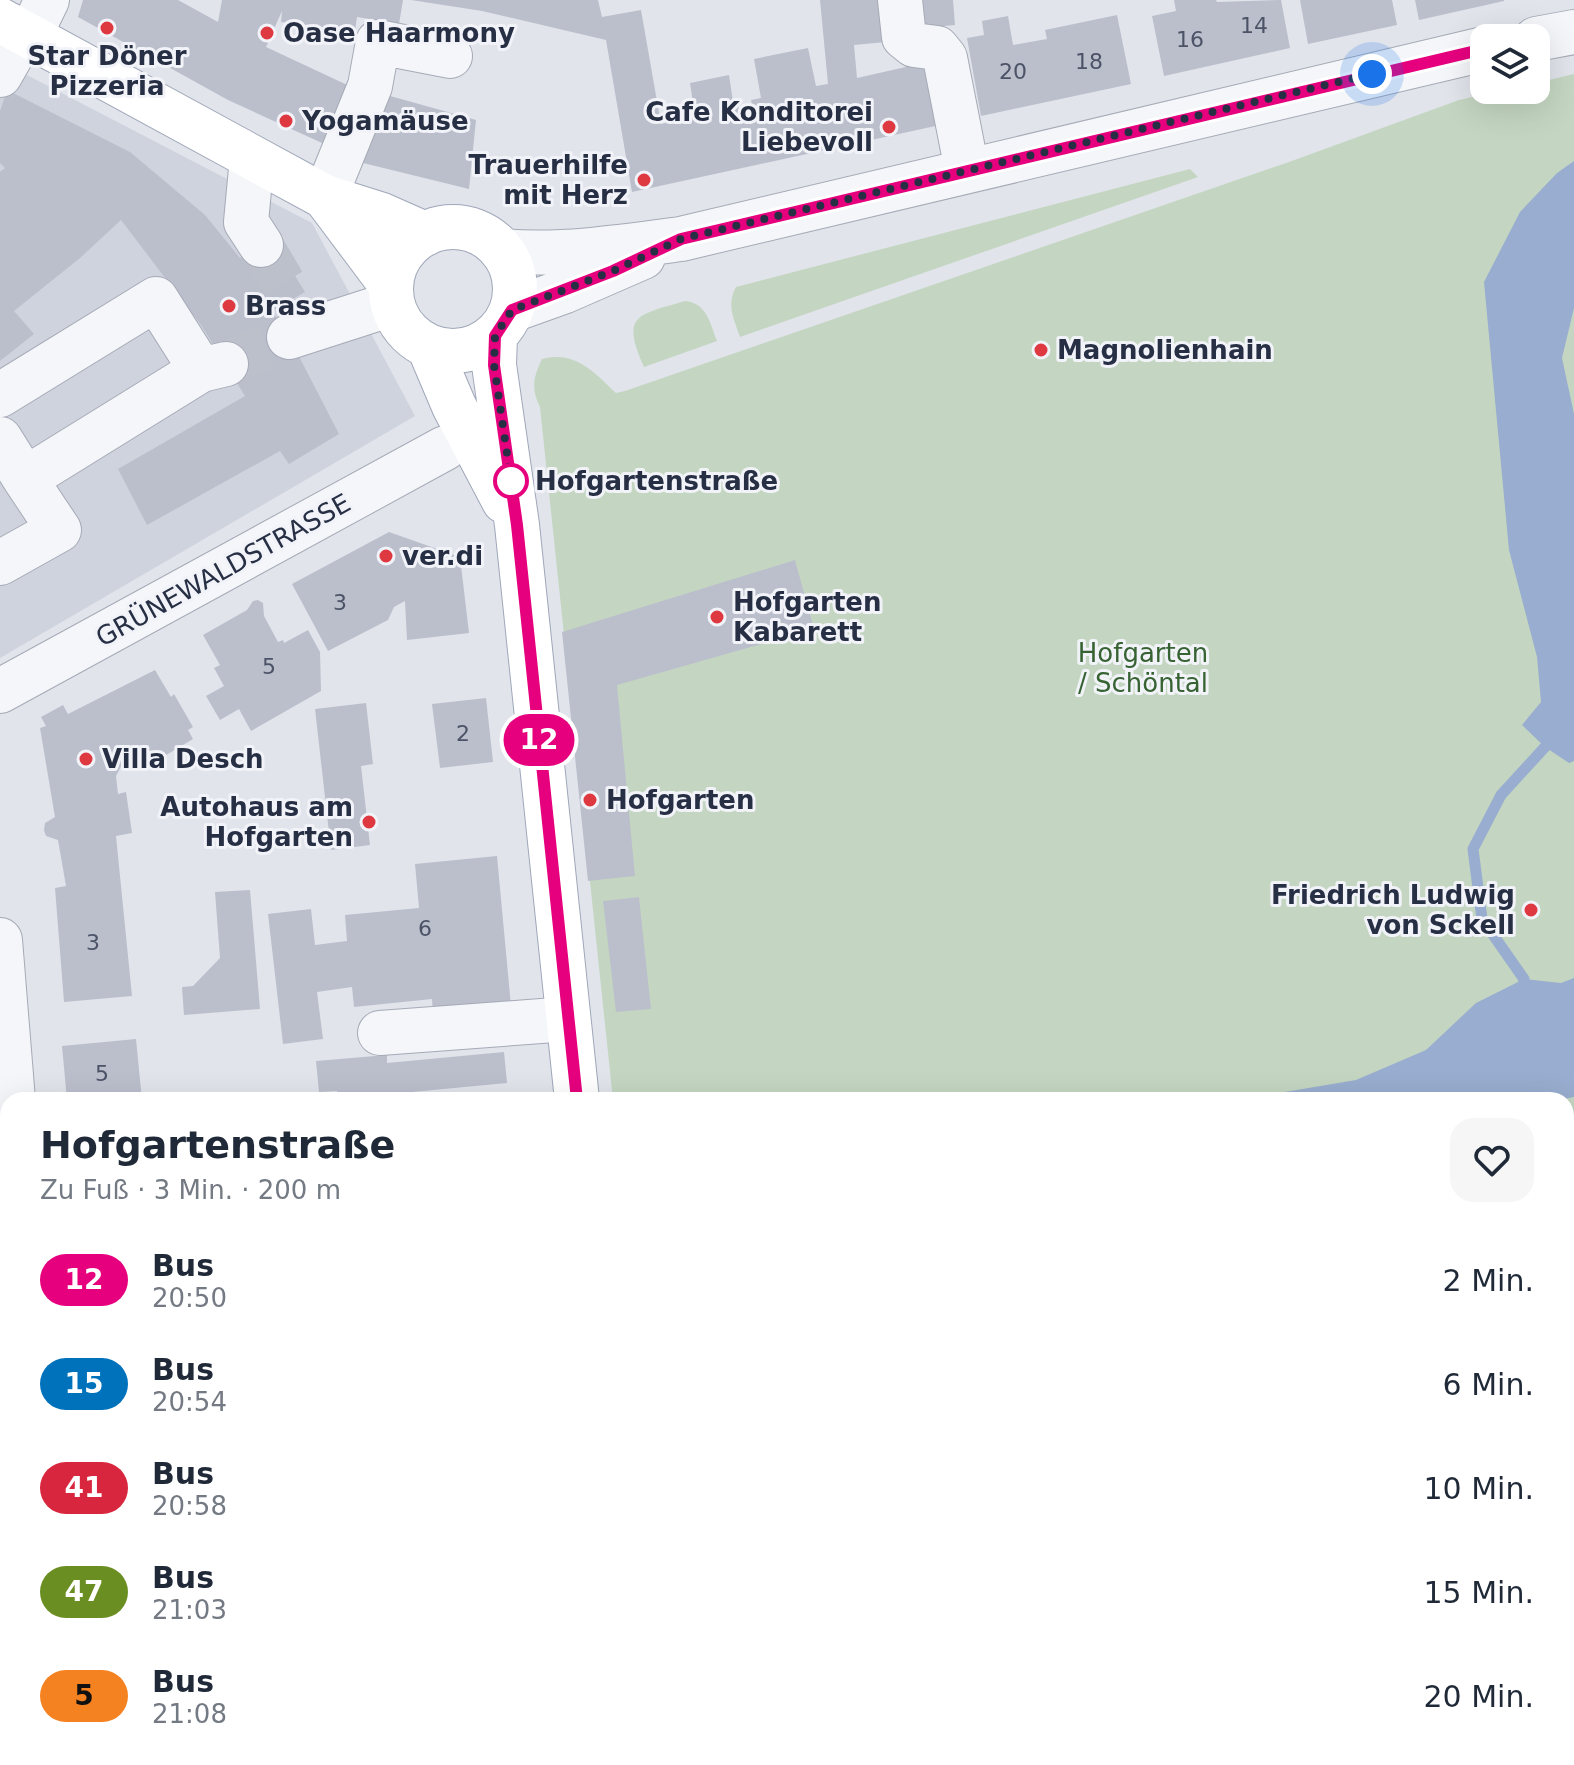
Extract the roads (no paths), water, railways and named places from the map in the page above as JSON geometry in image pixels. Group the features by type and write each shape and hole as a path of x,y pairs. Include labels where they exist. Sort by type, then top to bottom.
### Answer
{"main road":[{"path":"25,23 252,158 325,197 382,215 425,234"},
{"path":"325,197 392,297 401,324 413,338 429,347 463,351 480,346 504,323"},
{"path":"392,297 401,254 412,242 441,228 467,229 490,239 502,251 512,269 516,290 494,365 517,525 576,1092"},
{"path":"429,347 454,406 517,525"}],"street":[{"path":"900,0 904,37 914,45 937,48 945,58 967,170"},
{"path":"0,75 25,23"},
{"path":"1550,36 1574,32"},
{"path":"325,197 370,86 378,42 450,56"},
{"path":"502,251 600,250 681,239 1470,52"},
{"path":"252,158 246,222 261,245"},
{"path":"504,323 681,239"},
{"path":"291,318 335,322 376,309 392,297"},
{"path":"0,395 156,299 213,367 25,479"},
{"path":"0,439 59,530 0,563"},
{"name":"GRÜNEWALDSTRASSE","path":"0,691 445,448"},
{"path":"0,940 12,1092"},
{"path":"380,1033 568,1019"}],"water":[{"path":"1574,161 1574,308 1562,358 1574,414 1574,761 1569,763 1545,747 1522,725 1541,702 1537,657 1509,550 1484,282 1520,212 1557,173"},
{"path":"1574,978 1574,1092 1285,1092 1356,1080 1426,1050 1476,1003 1524,979 1561,983"}],"waterway":[{"path":"1522,993 1524,979 1482,919 1473,849 1501,795 1545,747"}],"tunnel":[{"path":"261,245 293,299"},
{"path":"226,364 289,337"}],"place":[{"name":"Star Döner Pizzeria","path":"107,28"},
{"name":"Oase Haarmony","path":"267,33"},
{"name":"Yogamäuse","path":"286,121"},
{"name":"Cafe Konditorei Liebevoll","path":"889,127"},
{"name":"Trauerhilfe mit Herz","path":"644,180"},
{"name":"Brass","path":"229,306"},
{"name":"Magnolienhain","path":"1041,350"},
{"name":"Hofgartenstraße","path":"511,481"},
{"name":"ver.di","path":"386,556"},
{"name":"Hofgarten Kabarett","path":"717,617"},
{"name":"Villa Desch","path":"86,759"},
{"name":"Hofgarten","path":"590,800"},
{"name":"Autohaus am Hofgarten","path":"369,822"},
{"name":"Friedrich Ludwig von Sckell","path":"1531,910"}],"park label":[{"name":"Hofgarten / Schöntal","path":"1143,668"}]}
